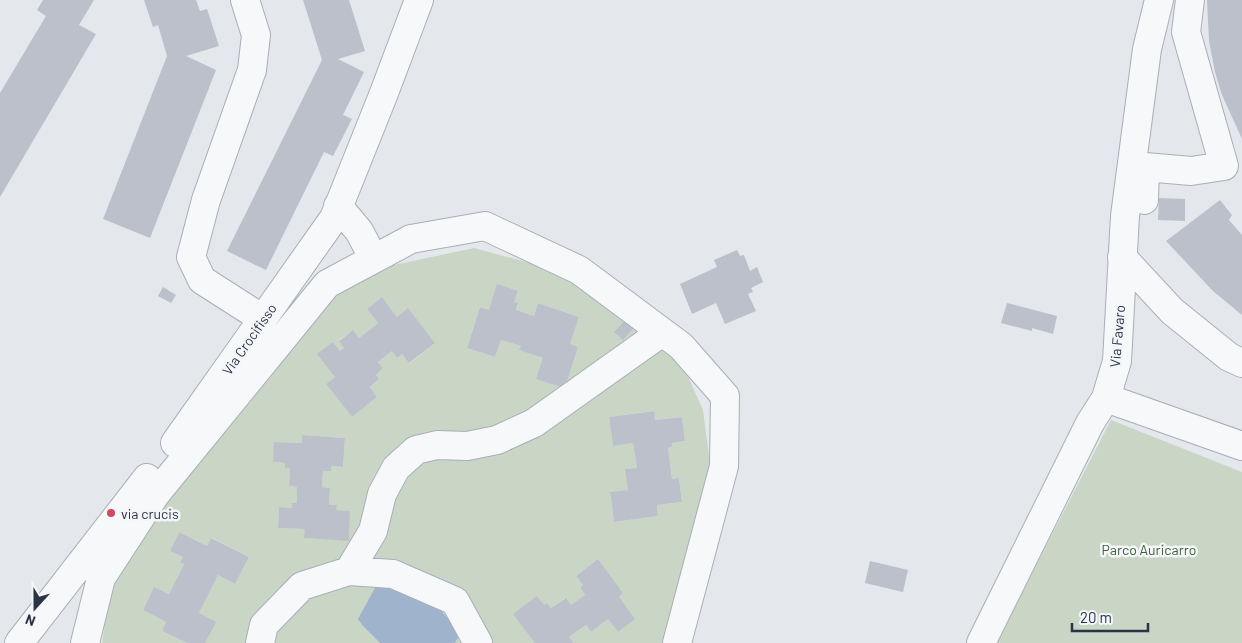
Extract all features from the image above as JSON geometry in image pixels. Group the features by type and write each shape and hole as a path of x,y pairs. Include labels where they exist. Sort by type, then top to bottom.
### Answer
{"street":[{"path":"246,0 256,35 252,70 206,200 191,257 202,280 263,319"},
{"name":"Via Crocifisso","path":"19,643 191,422 334,218 419,0"},
{"name":"Via Favaro","path":"982,643 1090,423 1106,398 1117,361 1131,267 1125,216 1147,50 1159,0"},
{"path":"1190,0 1186,32 1224,166 1191,171 1145,167 1131,267 1172,311 1229,356 1242,363"},
{"path":"338,206 359,231 374,259"},
{"path":"85,643 102,578 156,495 327,284 411,239 485,226 579,270 681,346 725,396 724,466 677,643"},
{"path":"349,571 374,531 382,494 396,468 416,450 437,445 467,446 497,440 534,423 662,332"},
{"path":"1106,398 1242,446"},
{"path":"260,643 264,625 302,586 349,571 393,574 455,601 478,643"}],"green space":[{"path":"474,248 530,263 622,307 681,361 703,410 713,486 672,643 574,643 569,637 586,625 591,632 608,619 618,632 619,597 623,593 598,559 576,576 583,585 580,587 585,595 571,605 565,598 551,608 547,603 535,643 455,643 461,633 363,626 380,643 205,643 199,613 218,575 235,584 249,557 212,538 207,546 179,532 170,551 183,557 181,563 184,564 169,594 154,587 143,610 166,622 162,631 187,643 102,643 112,579 171,486 329,298 389,266","holes":["518,291 514,302 518,304 516,310 534,316 538,303 579,317 570,344 578,347 565,388 543,358 520,350 521,346 501,340 495,357 467,348 480,307 489,310","382,297 397,317 408,309 435,343 410,363 402,354 397,358 392,351 378,362 383,368 376,375 379,379 370,387 377,397 352,417 326,384 335,377 333,342 340,351 344,348 339,340 353,330 359,338 378,323 367,309","653,411 655,420 682,417 685,441 672,443 672,447 668,448 672,479 679,478 682,502 657,505 658,516 614,522 610,493 628,490 626,469 637,468 633,443 613,446 609,417","302,435 345,438 343,467 331,466 331,471 323,471 322,487 330,488 329,505 336,505 336,510 350,511 349,540 305,538 305,529 278,528 279,507 292,508 292,503 297,503 297,487 289,486 290,468 285,468 285,463 273,462 275,442 302,443"]},
{"name":"Parco Auricarro","path":"1111,420 1242,472 1242,643 996,643"}],"water":[{"path":"376,586 420,594 433,602 461,633 455,643 380,643 358,619"}],"building":[{"path":"43,0 94,0 79,25 96,34 0,197 0,93 46,16 37,10"},
{"path":"144,0 196,0 200,11 207,9 219,46 186,56 216,70 150,238 103,219 167,56 158,25 153,27"},
{"path":"303,0 349,0 365,51 338,59 364,72 343,115 352,119 333,156 324,152 266,270 227,251 322,60"},
{"path":"1207,0 1242,0 1242,139 1222,95 1215,72 1209,41"},
{"path":"1159,198 1185,199 1185,221 1158,220"},
{"path":"1220,200 1232,215 1229,220 1242,235 1242,315 1213,291 1166,241"},
{"path":"737,250 740,256 744,255 750,271 757,267 763,282 751,288 753,292 748,294 756,311 725,324 716,303 692,314 680,284 717,267 714,260"},
{"path":"497,284 518,291 514,302 518,303 516,310 534,316 538,303 579,317 570,344 578,347 565,388 536,379 543,358 519,350 521,346 501,340 495,357 467,348 480,307 489,310"},
{"path":"163,287 176,295 171,303 158,296"},
{"path":"382,297 397,317 408,308 435,343 409,363 402,354 397,358 392,351 378,362 383,368 376,375 379,379 370,387 377,397 352,417 326,384 335,377 317,354 333,342 340,351 344,348 339,341 353,330 359,338 378,323 367,309"},
{"path":"1007,303 1057,316 1053,334 1032,328 1032,331 1001,323"},
{"path":"628,317 637,324 623,340 614,332"},
{"path":"654,411 655,420 682,417 685,441 672,443 672,447 668,448 672,479 679,478 682,502 657,505 658,516 614,522 610,492 628,490 625,469 637,468 633,443 613,446 609,417"},
{"path":"302,435 345,438 343,467 331,466 331,471 323,471 322,487 330,488 329,505 337,505 336,510 350,511 349,541 304,538 305,529 278,528 279,507 292,508 292,503 297,503 297,487 289,486 290,468 285,468 285,463 273,462 274,442 302,443"},
{"path":"179,532 207,546 211,538 249,557 235,584 218,575 199,613 216,622 205,643 187,643 162,631 166,622 143,610 154,587 169,594 184,564 180,563 183,557 170,551"},
{"path":"598,559 623,593 619,597 635,619 618,632 608,619 591,632 586,625 569,637 574,643 535,643 513,614 537,596 544,605 547,603 551,608 566,598 571,605 585,595 580,587 583,585 576,576"},
{"path":"870,561 908,570 903,592 865,583"}],"place":[{"name":"via crucis","path":"111,513"}]}
